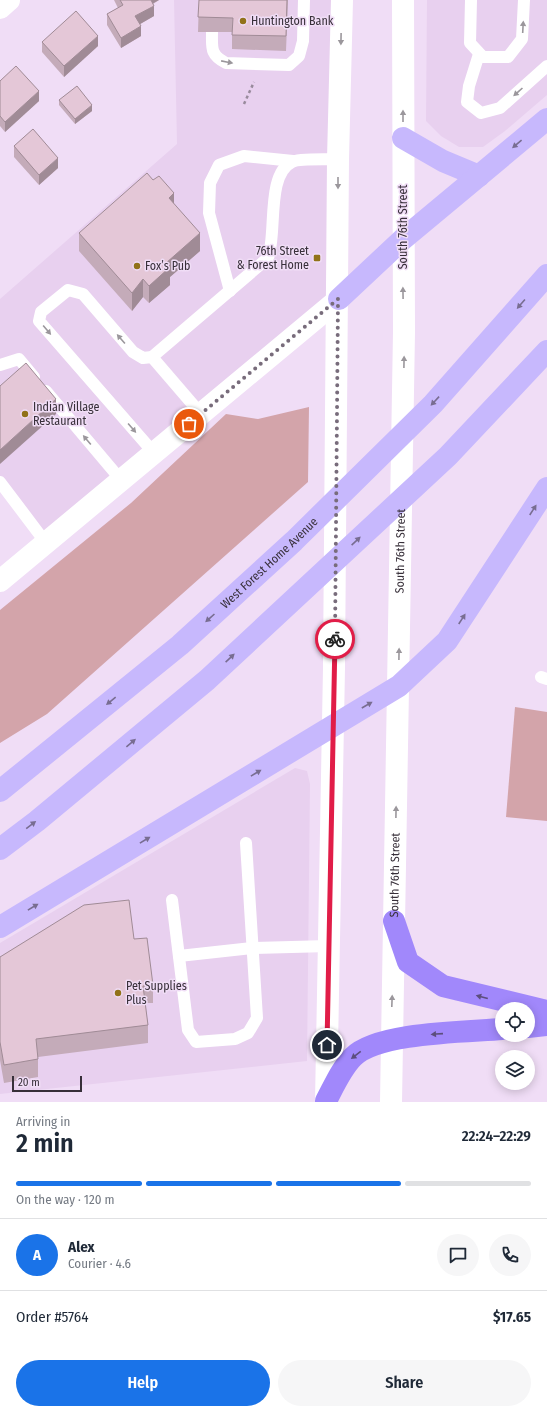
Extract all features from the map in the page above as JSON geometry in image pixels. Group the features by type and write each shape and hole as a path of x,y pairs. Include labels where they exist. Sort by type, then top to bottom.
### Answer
{"highway":[{"path":"394,921 408,962 443,986 547,1011"},
{"path":"535,1026 547,1025"},
{"path":"326,1102 341,1072 354,1056 373,1044 391,1040 495,1030"}],"main road":[{"path":"0,8 9,0"},
{"path":"326,1102 334,668 338,159 342,0"},
{"name":"South 76th Street","path":"391,1095 404,332 403,0"},
{"path":"0,581 338,299 403,239 547,119"},
{"path":"403,138 443,161 479,176"},
{"name":"West Forest Home Avenue","path":"0,792 180,645 294,541 433,404 547,275"},
{"path":"0,849 38,821 207,680 448,456 547,351"},
{"path":"0,927 399,686 447,641 547,488"}],"lane":[{"path":"212,32 212,50 217,59 226,63 289,65 299,56 303,41 304,0"},
{"path":"471,0 470,43 483,58 508,58 522,39 524,0"},
{"path":"479,54 468,86 467,102 481,114 500,108 547,66"},
{"path":"230,291 209,213 210,183 219,165 244,156 293,161 338,159"},
{"path":"154,453 39,321 41,312 68,290 83,294 133,352 143,358 152,357 268,258 272,247 276,182 285,166 293,161"},
{"path":"152,357 200,414"},
{"path":"0,365 19,359 121,480"},
{"path":"1,483 46,543"},
{"path":"172,900 188,1030 196,1042 235,1039 248,1033 257,1018 246,843"},
{"path":"179,956 252,948 329,946"}],"shaded area":[{"path":"174,0 342,0 339,299 46,543 0,487 0,299 177,144"},
{"path":"427,0 547,0 547,95 505,131 483,147 459,147 441,136 426,121"},
{"path":"309,407 308,482 47,714 0,743 0,610 131,503 226,414 258,419"},
{"path":"515,707 547,712 547,821 506,817"},
{"path":"295,768 307,771 310,784 307,1061 0,1094 0,943"}],"building":[{"path":"120,0 151,0 154,6 135,16 141,26 121,38 107,14 123,5"},
{"name":"Huntington Bank","path":"199,0 287,0 286,36 232,35 233,18 198,17"},
{"path":"76,11 98,36 64,66 42,42"},
{"path":"16,66 39,91 5,122 0,116 0,81"},
{"path":"77,86 92,105 75,119 59,100"},
{"path":"33,129 58,158 39,175 14,146"},
{"name":"Fox’s Pub","path":"147,173 153,180 159,176 174,193 169,198 200,233 166,263 170,267 149,286 143,279 132,293 79,233"},
{"path":"26,363 56,399 0,450 0,386"},
{"path":"129,900 134,939 147,938 153,985 143,986 148,1025 36,1039 38,1059 4,1065 0,1042 0,957 84,905"}],"way so far":[{"path":"189,424 338,299 335,639"}],"place":[{"name":"Huntington Bank","path":"243,21"},
{"name":"76th Street & Forest Home","path":"317,258"},
{"name":"Fox’s Pub","path":"137,266"},
{"name":"Indian Village Restaurant","path":"25,414"},
{"name":"Pet Supplies Plus","path":"118,993"}],"route":[{"path":"327,1045 335,639"}]}
